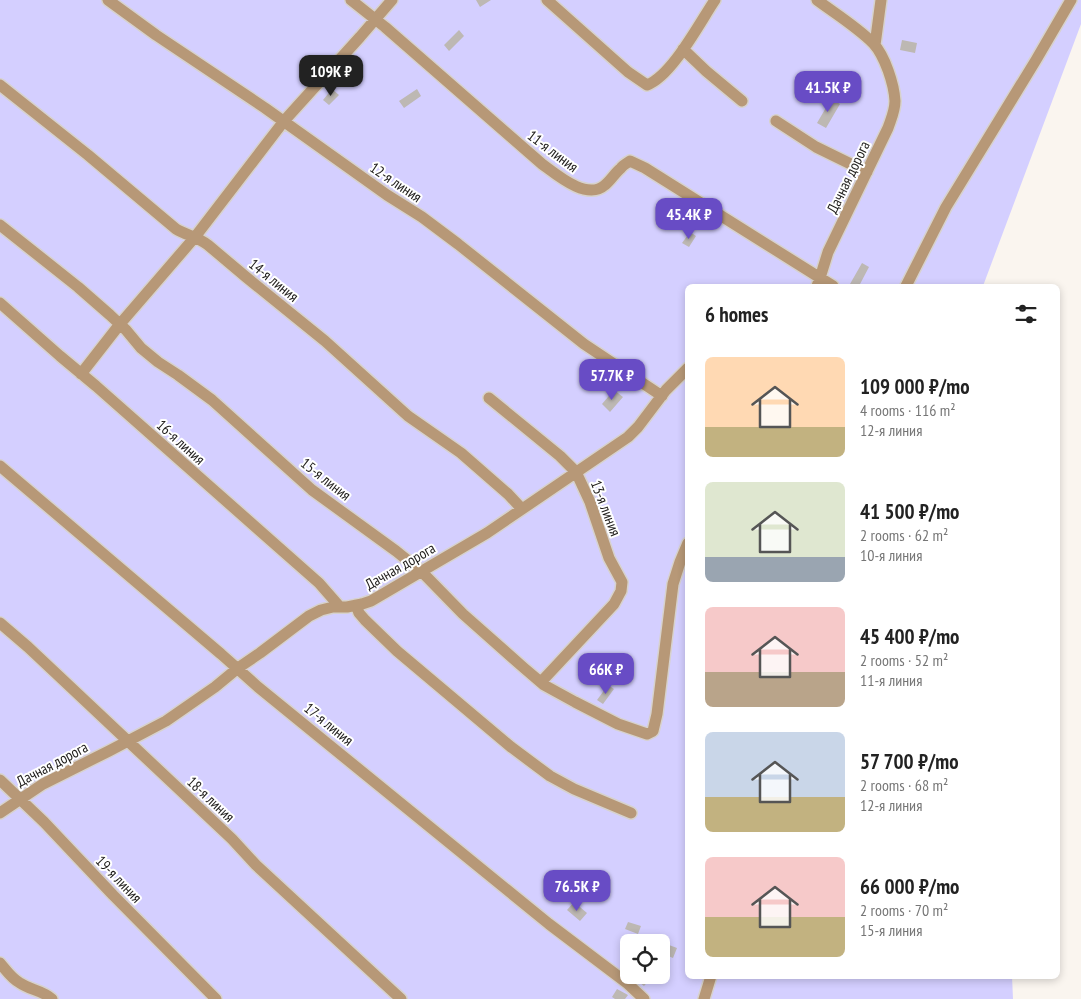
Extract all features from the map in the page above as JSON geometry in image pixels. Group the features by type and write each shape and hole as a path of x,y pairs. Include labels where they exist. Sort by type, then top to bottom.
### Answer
{"street":[{"name":"12-я линия","path":"108,0 451,238 584,344 662,396"},
{"name":"11-я линия","path":"351,0 542,164 566,181 577,187 596,190 603,187 620,168 630,161 645,168 819,282"},
{"path":"81,374 120,324 195,238 284,121 392,0"},
{"path":"547,0 628,72 647,84 652,83 667,70 715,0"},
{"path":"817,0 874,44"},
{"path":"874,44 881,0"},
{"path":"907,284 946,207 1072,0"},
{"name":"Дачная дорога","path":"819,282 828,252 893,114 895,102 890,78 882,55 874,44"},
{"path":"683,49 742,101"},
{"name":"14-я линия","path":"0,85 88,155 176,229 208,244 325,341 408,416 461,453 508,494 522,509"},
{"path":"776,121 816,147 866,172"},
{"name":"15-я линия","path":"0,225 78,287 120,324 141,348 212,400 312,490 422,572 463,614 541,682 618,724 648,734 653,731 657,714 673,584 685,550"},
{"name":"16-я линия","path":"0,303 319,583 340,607"},
{"name":"Дачная дорога","path":"0,813 43,784 166,721 215,688 238,668 310,616 321,610 371,601 487,533 628,436 638,427 662,396 685,371"},
{"name":"13-я линия","path":"489,398 560,456 576,472 590,502 609,558 622,582 621,591 614,604 541,682"},
{"name":"17-я линия","path":"0,466 258,686 478,867 627,983 644,999"},
{"path":"356,605 365,620 398,651 527,759 550,776 574,789 631,813"},
{"name":"18-я линия","path":"0,623 28,647 232,839 256,866 401,999"},
{"name":"19-я линия","path":"0,780 20,798 216,999"},
{"path":"0,963 13,979 22,985 48,995 52,999"},
{"path":"704,999 710,979"}],"shaded area":[{"path":"0,0 1081,0 1081,24 984,284 685,284 685,979 1012,979 1013,999 0,999"}],"building":[{"path":"476,0 491,0 480,7"},
{"path":"459,30 464,36 449,51 444,45"},
{"path":"902,40 917,43 915,53 900,50"},
{"path":"353,56 360,62 348,75 341,69"},
{"path":"332,89 339,95 329,105 323,100"},
{"path":"417,89 421,96 404,108 399,101"},
{"path":"831,99 840,104 826,128 817,123"},
{"path":"690,232 696,236 689,247 682,243"},
{"path":"862,263 869,267 860,284 850,284"},
{"path":"614,390 623,397 610,412 602,404"},
{"path":"608,685 614,689 603,704 597,700"},
{"path":"574,902 587,913 580,921 567,910"},
{"path":"628,922 641,926 638,934 625,929"},
{"path":"670,945 677,948 673,958 670,957"},
{"path":"617,989 628,995 625,999 615,999 612,997"}]}
